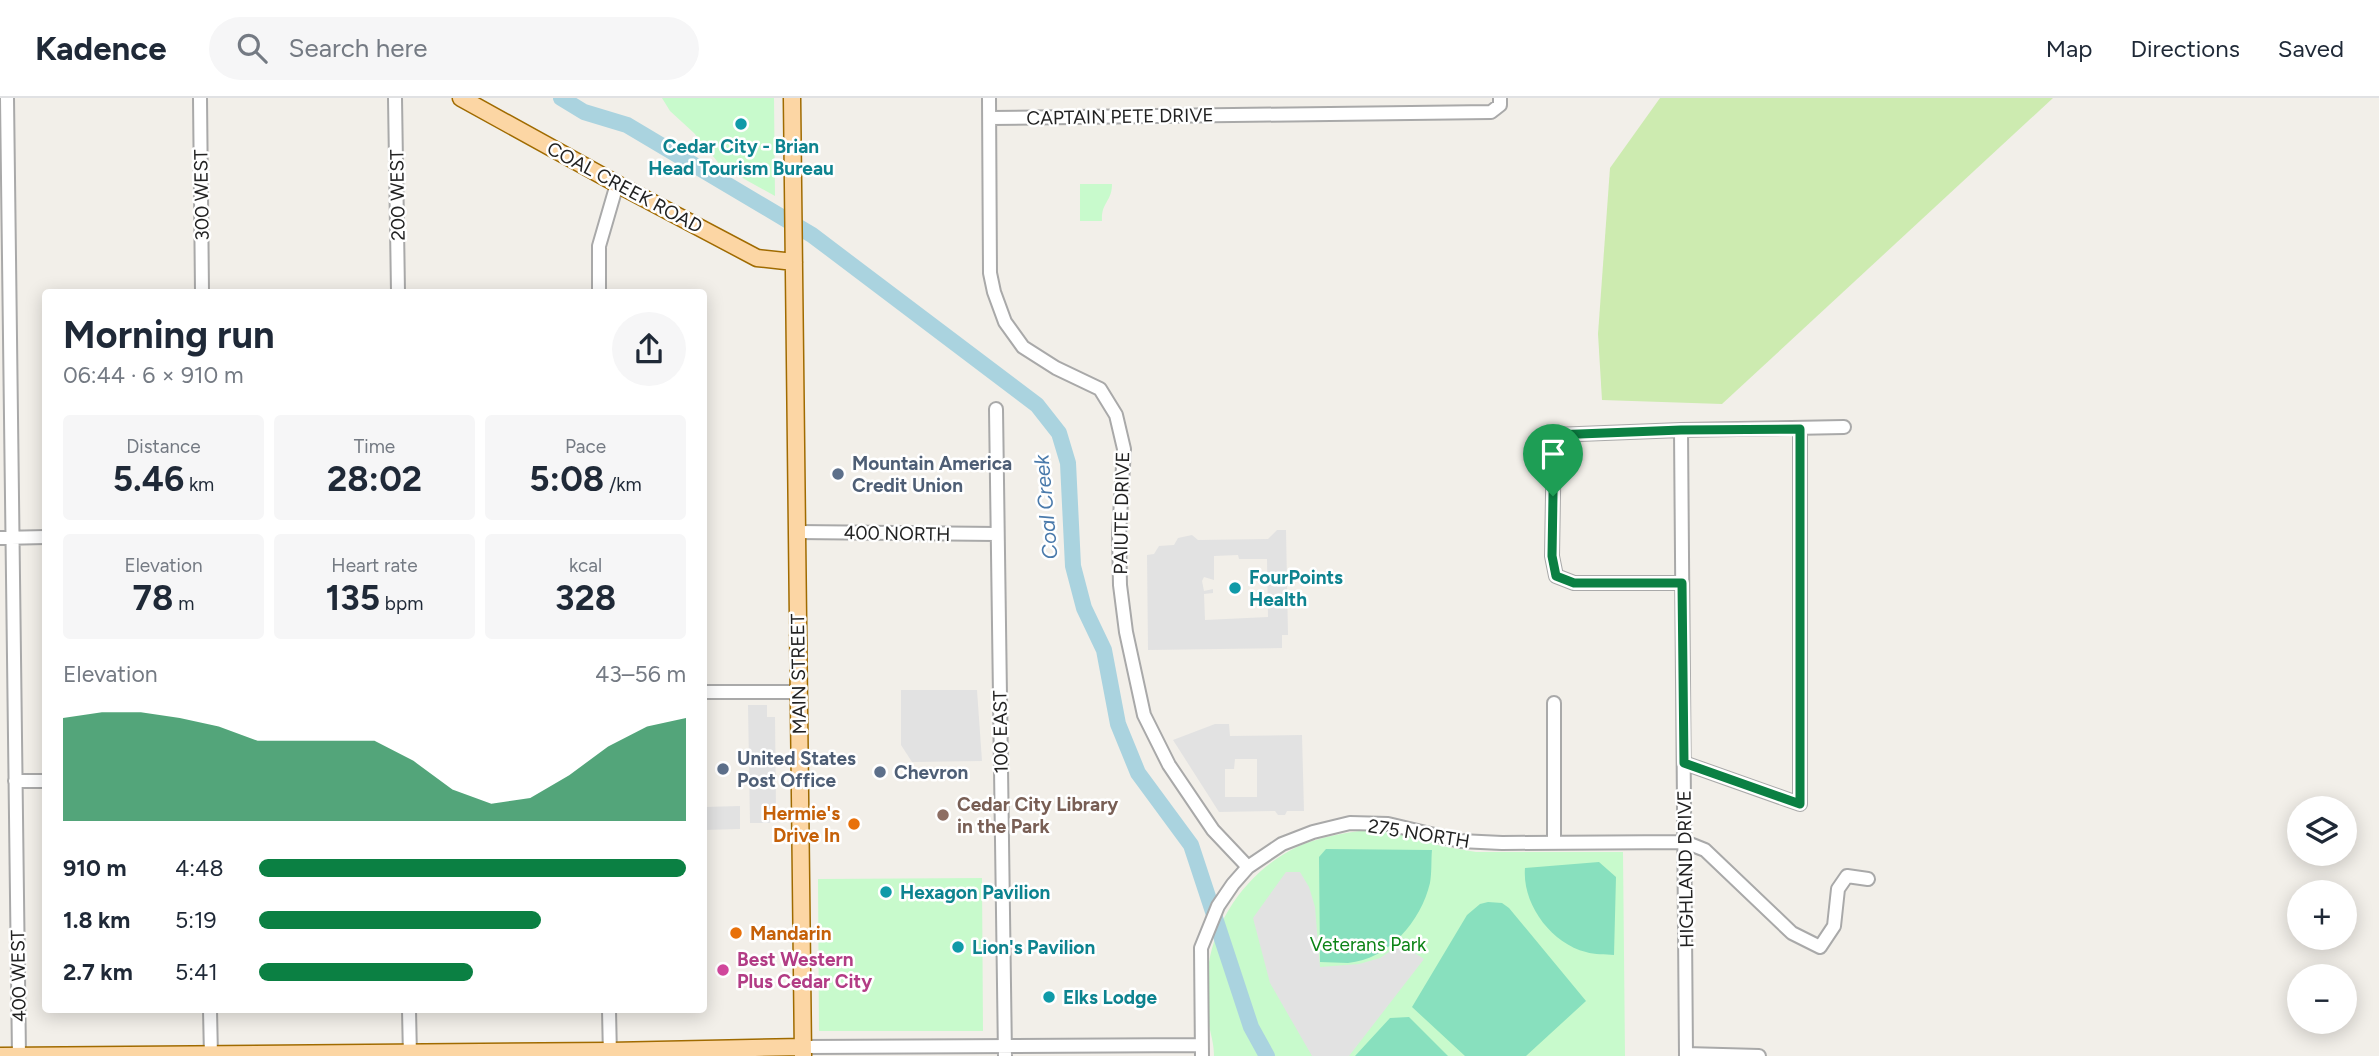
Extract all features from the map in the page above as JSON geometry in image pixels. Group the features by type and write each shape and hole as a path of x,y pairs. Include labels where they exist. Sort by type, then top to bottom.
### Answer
{"main road":[{"name":"COAL CREEK ROAD","path":"461,98 757,258 794,262"},
{"name":"MAIN STREET","path":"792,98 803,1052"},
{"path":"0,1056 803,1052"}],"street":[{"name":"400 WEST","path":"7,98 6,538 15,781 19,1056"},
{"name":"300 WEST","path":"200,98 202,289"},
{"name":"200 WEST","path":"395,98 398,289"},
{"name":"PAIUTE DRIVE","path":"989,98 990,273 994,292 1005,322 1023,347 1056,368 1100,389 1116,415 1124,449 1119,535 1120,584 1126,632 1144,715 1170,765 1213,830 1248,867"},
{"name":"CAPTAIN PETE DRIVE","path":"990,118 1490,112 1500,101"},
{"path":"599,289 599,246 617,184"},
{"name":"100 EAST","path":"996,409 1005,1051"},
{"path":"1682,583 1574,583 1556,576 1552,556 1554,435 1844,427"},
{"path":"1684,763 1800,804 1800,429"},
{"name":"HIGHLAND DRIVE","path":"1681,430 1686,1055"},
{"name":"400 NORTH","path":"797,532 998,534"},
{"path":"6,538 42,537"},
{"path":"707,692 799,692"},
{"path":"1554,703 1554,842"},
{"path":"15,781 42,781"},
{"name":"275 NORTH","path":"1202,1051 1201,948 1218,906 1233,884 1248,867 1282,844 1313,832 1350,823 1388,824 1460,841 1685,842"},
{"path":"1685,842 1705,850 1792,933 1820,947 1834,926 1838,889 1847,876 1868,879"},
{"path":"210,1013 211,1055"},
{"path":"409,1013 410,1054"},
{"path":"609,1013 610,1054"},
{"path":"803,1052 1202,1051"},
{"path":"1686,1055 1759,1056"}],"green space":[{"path":"662,98 774,98 775,196 721,166 694,133 670,111"},
{"path":"1660,98 2053,98 1722,404 1602,400 1598,334 1610,168"},
{"path":"1080,184 1112,184 1102,221 1080,221"},
{"name":"Veterans Park","path":"1366,830 1399,833 1441,846 1476,852 1623,852 1625,1056 1214,1056 1208,1008 1208,971 1218,932 1237,897 1265,867 1299,846"},
{"path":"1326,849 1432,850 1430,883 1426,897 1411,924 1390,946 1363,960 1348,963 1320,962 1319,857"},
{"path":"1599,862 1616,877 1614,955 1586,952 1561,940 1541,920 1528,895 1525,882 1525,868"},
{"path":"982,878 983,1031 819,1031 818,879"},
{"path":"1502,903 1509,908 1586,1001 1526,1056 1465,1056 1412,1007 1467,915 1480,904"},
{"path":"1409,1017 1448,1056 1355,1056 1390,1018"}],"shaded area":[{"path":"1277,530 1286,530 1288,635 1282,635 1282,648 1148,650 1147,555 1154,554 1159,546 1174,545 1178,538 1192,535 1198,540 1268,539","holes":["1238,555 1239,559 1267,559 1268,617 1205,620 1204,594 1213,593 1213,589 1204,591 1202,581 1204,577 1214,580 1214,556"]},
{"path":"901,690 977,690 982,761 912,762 901,745"},
{"path":"748,705 767,705 767,717 775,717 776,810 769,810 770,823 750,823"},
{"path":"1215,724 1229,724 1230,736 1302,735 1304,811 1287,811 1285,815 1278,815 1275,811 1219,812 1173,740","holes":["1235,759 1257,759 1257,797 1225,797 1225,769 1234,769"]},
{"path":"740,806 740,829 707,830 707,807"},
{"path":"1286,872 1300,872 1309,887 1315,907 1320,967 1359,964 1380,958 1401,944 1424,959 1349,1056 1312,1056 1270,983 1253,918"}],"waterway":[{"name":"Coal Creek","path":"561,98 584,112 627,125 812,235 1037,405 1059,433 1068,463 1073,566 1084,608 1104,650 1118,724 1138,773 1191,845 1251,1027 1267,1056"}],"place":[{"name":"Cedar City - Brian Head Tourism Bureau","path":"741,124"},
{"name":"Mountain America Credit Union","path":"838,474"},
{"name":"FourPoints Health","path":"1235,588"},
{"name":"United States Post Office","path":"723,769"},
{"name":"Chevron","path":"880,772"},
{"name":"Cedar City Library in the Park","path":"943,815"},
{"name":"Hermie's Drive In","path":"854,824"},
{"name":"Hexagon Pavilion","path":"886,892"},
{"name":"Mandarin","path":"736,933"},
{"name":"Lion's Pavilion","path":"958,947"},
{"name":"Best Western Plus Cedar City","path":"723,970"},
{"name":"Elks Lodge","path":"1049,997"}],"route":[{"path":"1800,429 1800,804 1684,763 1682,583 1574,583 1556,576 1552,556 1553,496 1554,435 1800,429"}]}
